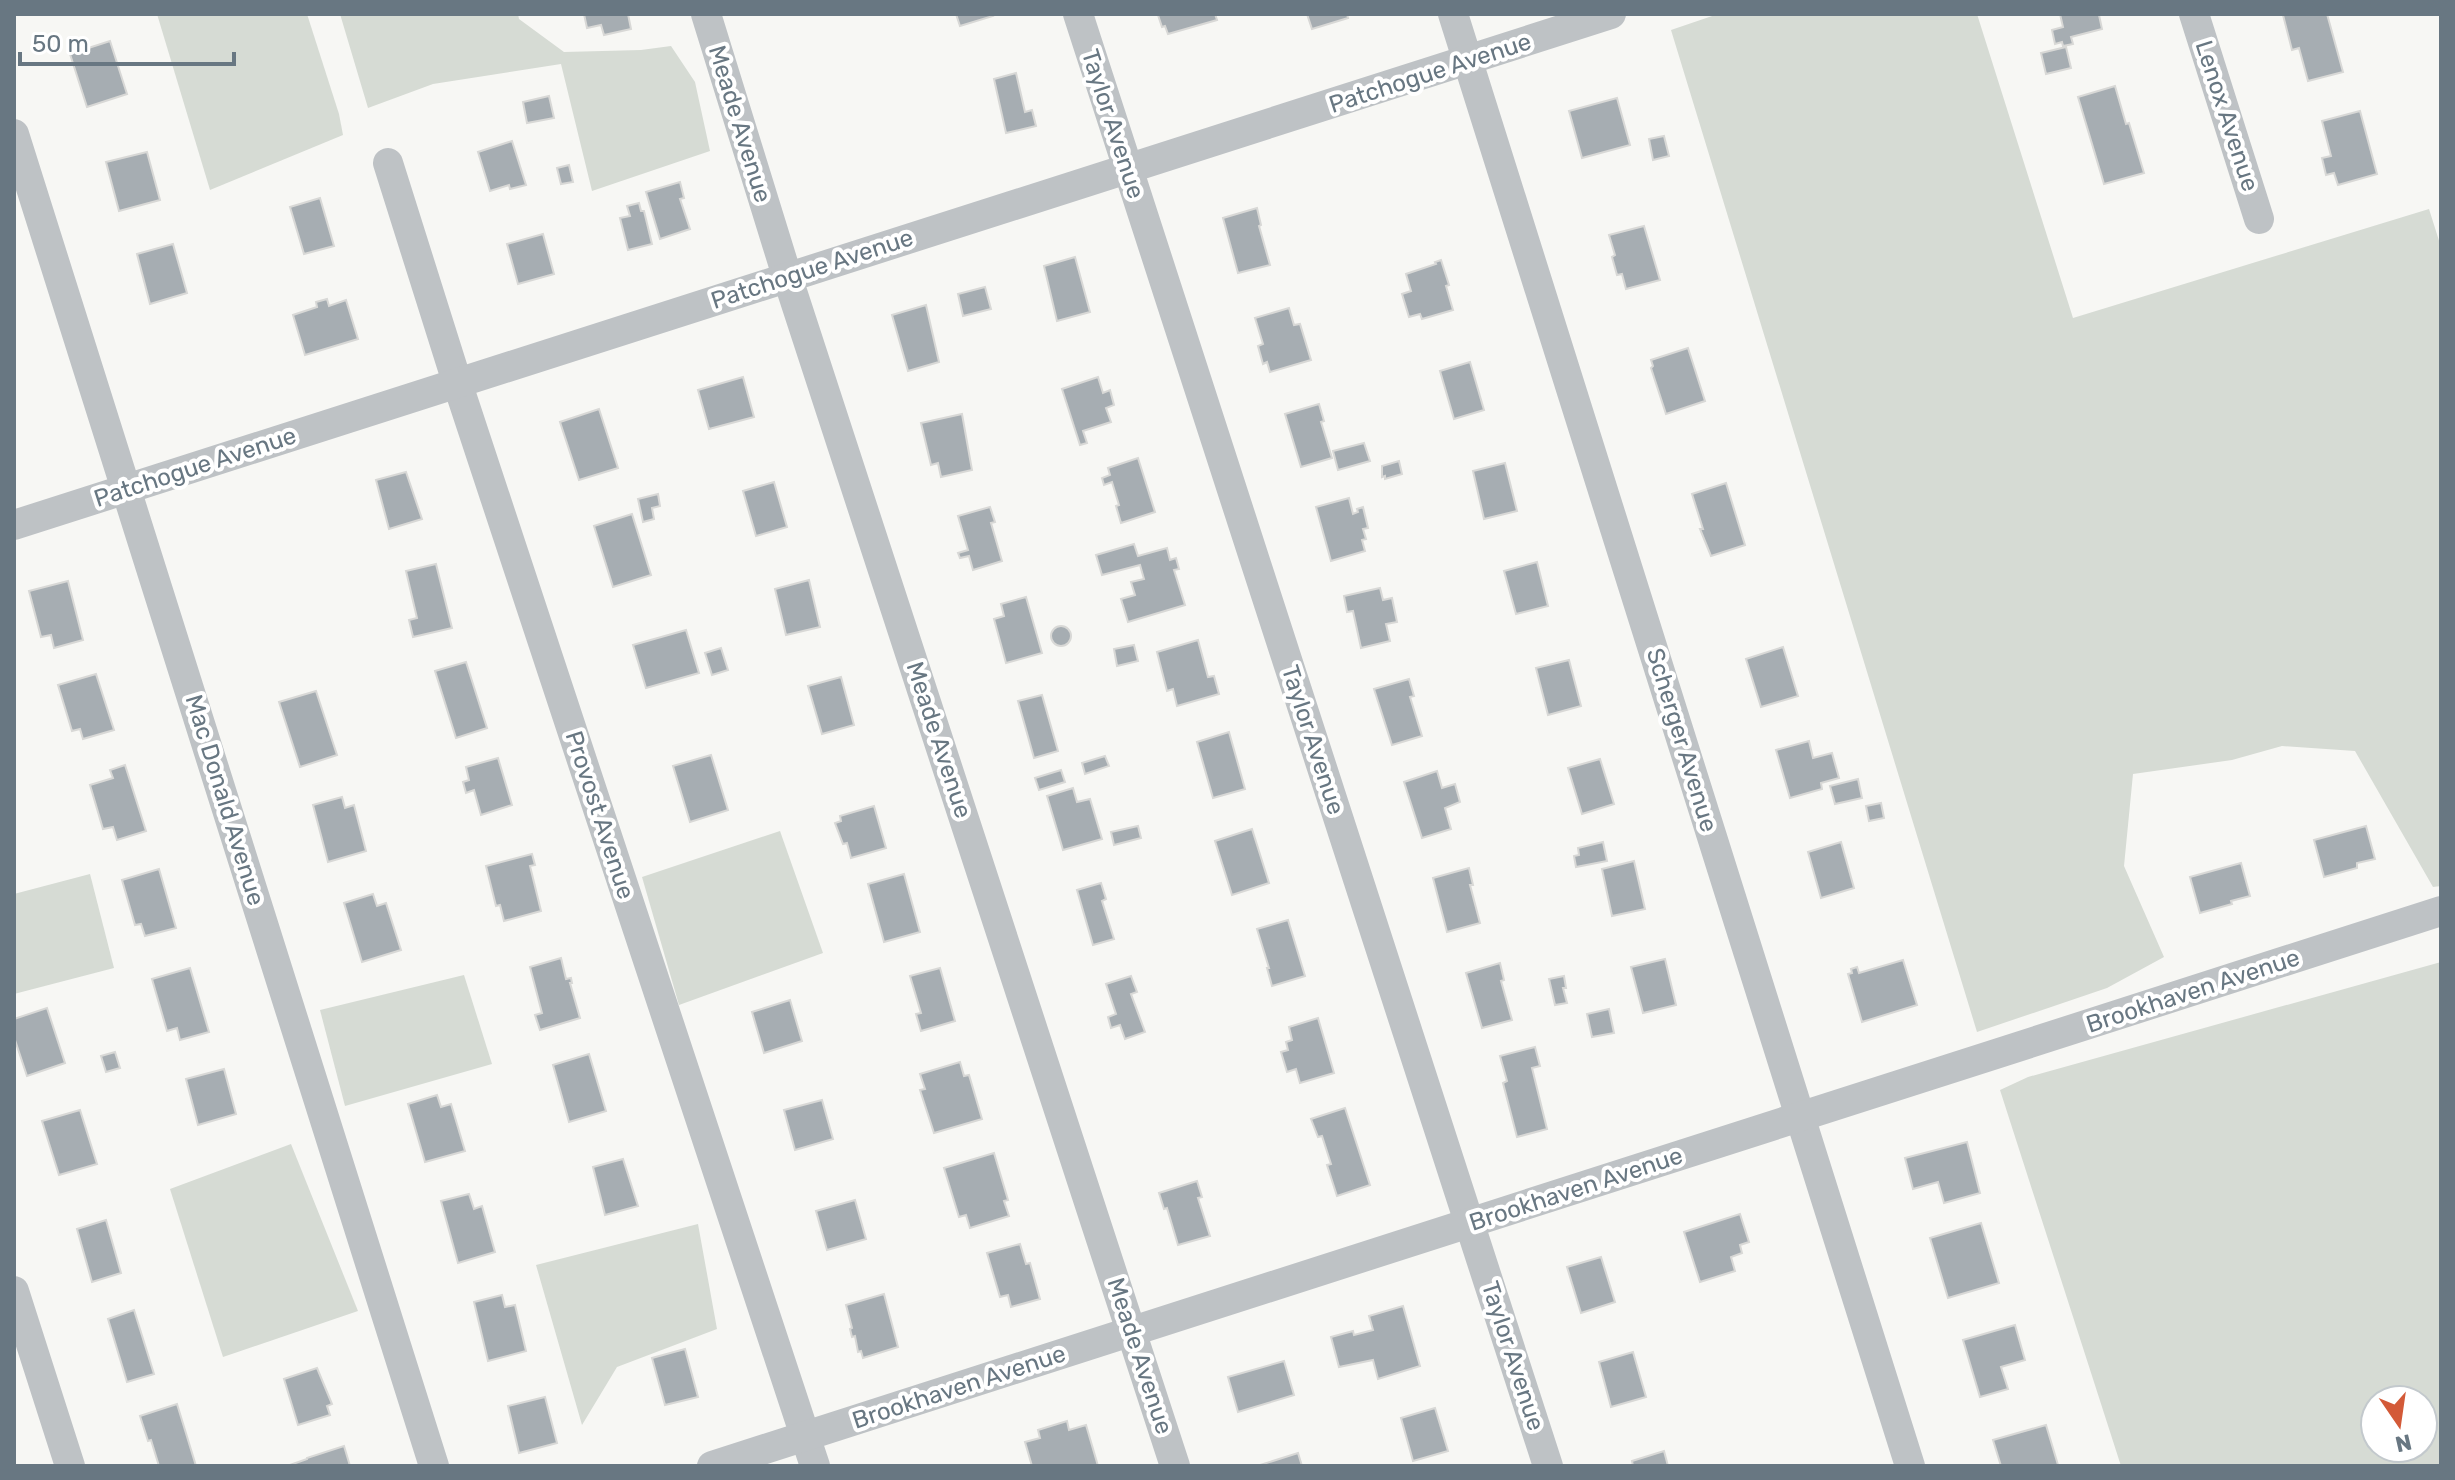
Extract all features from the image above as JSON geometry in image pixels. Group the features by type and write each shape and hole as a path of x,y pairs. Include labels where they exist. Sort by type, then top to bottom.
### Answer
{"street":[{"name":"Meade Avenue","path":"706,14 787,276 1175,1466"},
{"name":"Taylor Avenue","path":"1078,14 1548,1466"},
{"name":"Scherger Avenue","path":"1453,14 1910,1466"},
{"name":"Patchogue Avenue","path":"14,525 1611,14"},
{"name":"Lenox Avenue","path":"2194,14 2259,219"},
{"name":"Mac Donald Avenue","path":"14,134 434,1466"},
{"name":"Provost Avenue","path":"388,163 457,382 815,1466"},
{"name":"Brookhaven Avenue","path":"712,1466 2441,911"},
{"path":"14,1291 70,1466"}],"shaded area":[{"path":"157,14 307,14 343,135 210,190"},
{"path":"340,14 518,14 519,19 564,52 671,46 695,82 710,151 592,191 561,64 433,84 368,108"},
{"path":"1718,14 1977,14 2073,318 2429,209 2441,247 2441,886 2433,887 2355,751 2282,746 2232,760 2133,774 2124,866 2164,957 2107,988 1977,1032 1671,30"},
{"path":"780,831 823,953 679,1005 642,877"},
{"path":"90,874 114,968 14,994 14,894"},
{"path":"2441,962 2441,1466 2121,1466 2000,1090 2028,1077"},
{"path":"464,975 492,1064 345,1106 320,1010"},
{"path":"291,1144 358,1311 223,1357 170,1189"},
{"path":"698,1224 717,1329 617,1367 582,1425 536,1265"}],"building":[{"path":"584,14 628,14 631,29 604,35 601,25 587,28"},
{"path":"956,14 992,14 993,16 960,26"},
{"path":"1215,14 1217,20 1168,34 1158,15"},
{"path":"1307,14 1347,14 1348,18 1312,29"},
{"path":"2060,14 2105,14 2099,15 2102,29 2071,37 2073,44 2063,46 2062,42 2055,44 2052,30 2063,27"},
{"path":"2327,14 2343,72 2308,81 2299,48 2292,50 2283,15"},
{"path":"110,41 127,94 87,107 70,54"},
{"path":"2066,47 2071,68 2046,74 2041,53"},
{"path":"1016,73 1025,112 1032,110 1036,126 1006,133 994,79"},
{"path":"2115,86 2144,173 2104,184 2078,97"},
{"path":"549,96 554,118 527,123 523,102"},
{"path":"1617,98 1630,145 1582,158 1569,111"},
{"path":"2360,111 2377,174 2338,185 2334,173 2326,175 2322,158 2331,156 2322,121"},
{"path":"1664,136 1669,156 1653,160 1649,139"},
{"path":"512,141 526,185 510,189 509,185 490,191 478,152"},
{"path":"147,152 160,200 119,211 106,162"},
{"path":"569,165 573,182 561,184 557,168"},
{"path":"680,182 684,198 680,199 690,229 660,239 646,192"},
{"path":"320,198 334,246 304,254 290,207"},
{"path":"639,203 652,244 628,250 620,218 630,216 627,206"},
{"path":"1257,208 1270,265 1238,273 1223,218"},
{"path":"1644,226 1660,280 1626,289 1622,274 1617,275 1609,235"},
{"path":"543,234 554,274 518,284 507,244"},
{"path":"173,244 187,293 150,304 137,254"},
{"path":"1075,257 1090,312 1057,321 1044,266"},
{"path":"1441,260 1453,310 1422,319 1420,314 1409,317 1402,294 1411,291 1406,274"},
{"path":"985,287 991,309 963,316 958,294"},
{"path":"327,299 329,306 346,300 358,339 305,355 293,315 317,307 316,302"},
{"path":"926,305 939,362 908,371 892,315"},
{"path":"1289,308 1294,325 1300,324 1311,360 1270,372 1267,362 1263,364 1258,346 1263,344 1255,318"},
{"path":"1688,348 1705,401 1666,414 1651,360"},
{"path":"1470,362 1484,410 1454,419 1440,371"},
{"path":"743,377 754,417 709,429 698,390"},
{"path":"1098,377 1103,393 1110,390 1114,405 1106,408 1111,422 1083,431 1087,443 1080,445 1062,389"},
{"path":"1319,404 1332,458 1301,467 1285,414"},
{"path":"599,409 618,468 579,480 560,422"},
{"path":"962,414 972,470 941,477 938,463 931,465 921,423"},
{"path":"1364,443 1370,461 1338,470 1333,451"},
{"path":"1138,458 1155,512 1121,523 1112,482 1104,485 1102,478 1110,475 1108,468"},
{"path":"1399,461 1402,474 1385,479 1385,476 1382,477 1382,466"},
{"path":"1505,463 1517,511 1484,519 1473,471"},
{"path":"406,472 422,519 389,529 376,480"},
{"path":"774,482 787,527 756,536 743,491"},
{"path":"1726,483 1745,545 1711,556 1700,529 1703,529 1692,494"},
{"path":"658,494 660,506 652,508 654,519 643,522 638,499"},
{"path":"1349,498 1353,514 1363,507 1368,528 1363,529 1365,551 1331,561 1316,507"},
{"path":"990,507 995,522 991,523 1002,561 973,570 969,556 960,558 958,553 968,550 958,516"},
{"path":"632,514 651,575 613,587 594,526"},
{"path":"1134,544 1138,556 1167,548 1170,560 1176,558 1179,569 1174,570 1185,605 1128,622 1121,599 1135,595 1131,582 1144,579 1140,565 1102,575 1096,555"},
{"path":"1537,562 1548,606 1516,614 1504,571"},
{"path":"436,564 452,628 413,637 409,620 417,618 406,571"},
{"path":"809,580 820,627 786,635 775,589"},
{"path":"68,581 83,640 54,648 51,635 41,637 29,591"},
{"path":"1380,588 1383,600 1392,598 1397,622 1386,624 1390,641 1361,648 1353,611 1347,612 1344,596"},
{"path":"1026,597 1042,653 1006,663 994,619 1004,616 1001,604"},
{"path":"1061,626 1068,629 1071,636 1068,643 1061,646 1054,643 1051,636 1054,629"},
{"path":"686,630 699,673 646,688 633,645"},
{"path":"1198,640 1208,677 1214,676 1219,694 1177,706 1173,689 1167,691 1157,652"},
{"path":"1134,645 1138,661 1117,666 1114,649"},
{"path":"1783,647 1798,696 1761,707 1746,659"},
{"path":"721,648 728,670 712,675 705,653"},
{"path":"1569,660 1581,706 1548,715 1536,668"},
{"path":"466,662 487,728 456,738 435,671"},
{"path":"96,674 114,730 83,739 80,729 72,731 58,685"},
{"path":"841,677 854,725 822,734 808,686"},
{"path":"1409,679 1414,696 1410,697 1422,736 1392,745 1374,689"},
{"path":"316,691 337,755 300,767 279,702"},
{"path":"1042,695 1058,751 1034,758 1018,701"},
{"path":"1229,732 1245,789 1213,798 1197,742"},
{"path":"1809,741 1813,758 1832,753 1839,778 1821,783 1822,789 1790,798 1776,750"},
{"path":"711,755 728,810 690,822 673,766"},
{"path":"1105,756 1109,766 1085,774 1082,763"},
{"path":"498,758 512,805 481,815 474,790 466,793 463,782 469,780 466,767"},
{"path":"1600,759 1614,804 1582,814 1568,768"},
{"path":"125,765 146,831 117,840 113,827 103,829 90,785 113,778 110,770"},
{"path":"1061,770 1065,782 1039,790 1035,778"},
{"path":"1437,771 1442,788 1455,784 1460,802 1445,808 1451,829 1422,838 1404,782"},
{"path":"1858,779 1862,798 1835,804 1830,786"},
{"path":"1073,788 1077,802 1090,799 1102,839 1063,850 1047,796"},
{"path":"342,797 345,808 354,805 366,851 328,862 313,805"},
{"path":"1881,803 1884,818 1869,821 1866,806"},
{"path":"874,806 886,848 851,858 847,843 843,844 835,823 841,821 840,816"},
{"path":"1138,826 1141,838 1114,845 1111,832"},
{"path":"2366,826 2375,859 2357,863 2357,868 2324,877 2314,840"},
{"path":"1252,829 1269,883 1232,895 1215,841"},
{"path":"1603,842 1607,861 1576,867 1574,856 1579,855 1578,848"},
{"path":"1841,842 1854,888 1821,898 1808,852"},
{"path":"532,854 535,865 530,866 541,911 504,921 500,905 496,906 486,866"},
{"path":"1634,861 1645,909 1612,916 1602,869"},
{"path":"2241,863 2250,896 2200,913 2190,877"},
{"path":"1469,868 1480,923 1447,932 1433,878"},
{"path":"159,869 176,928 145,936 141,924 135,925 122,880"},
{"path":"904,874 920,932 884,942 868,884"},
{"path":"1101,883 1106,899 1102,901 1114,939 1093,945 1077,890"},
{"path":"373,894 377,906 386,903 401,950 362,962 344,903"},
{"path":"1288,920 1305,976 1272,986 1257,929"},
{"path":"561,958 566,979 571,978 580,1018 540,1030 535,1015 542,1013 530,967"},
{"path":"1665,959 1676,1005 1643,1013 1631,967"},
{"path":"1903,960 1917,1005 1862,1022 1848,974 1852,973 1851,969 1857,967 1859,973"},
{"path":"1500,963 1504,980 1501,981 1512,1020 1482,1028 1466,973"},
{"path":"190,968 209,1032 180,1040 177,1028 167,1031 152,979"},
{"path":"940,968 955,1021 921,1031 916,1014 921,1013 910,976"},
{"path":"1131,976 1137,992 1131,994 1145,1032 1125,1039 1120,1025 1111,1028 1108,1017 1116,1014 1106,984"},
{"path":"1564,976 1567,1003 1555,1005 1549,979"},
{"path":"790,1000 802,1041 764,1053 752,1012"},
{"path":"47,1008 65,1063 27,1076 14,1037 14,1019"},
{"path":"1609,1009 1614,1033 1592,1037 1587,1014"},
{"path":"1318,1018 1334,1073 1300,1083 1296,1069 1287,1072 1281,1052 1288,1050 1286,1042 1292,1040 1289,1027"},
{"path":"1535,1047 1540,1066 1532,1068 1547,1129 1517,1137 1503,1083 1507,1081 1500,1056"},
{"path":"115,1052 120,1068 106,1072 101,1056"},
{"path":"589,1054 606,1111 569,1122 553,1065"},
{"path":"960,1062 964,1076 969,1075 982,1119 934,1133 920,1090 925,1089 920,1074"},
{"path":"224,1069 236,1114 198,1125 186,1079"},
{"path":"437,1095 441,1107 451,1104 465,1151 425,1162 408,1104"},
{"path":"822,1100 833,1139 795,1150 784,1110"},
{"path":"1345,1108 1370,1185 1337,1196 1322,1136 1318,1137 1311,1119"},
{"path":"80,1110 97,1164 59,1175 42,1121"},
{"path":"1967,1142 1980,1193 1944,1203 1938,1182 1913,1189 1905,1158"},
{"path":"994,1153 1008,1200 1004,1201 1009,1216 970,1228 966,1215 959,1217 944,1168"},
{"path":"623,1159 638,1206 605,1215 593,1167"},
{"path":"1197,1181 1202,1197 1198,1198 1210,1236 1178,1245 1159,1193"},
{"path":"469,1194 474,1209 482,1206 495,1252 458,1263 441,1201"},
{"path":"855,1200 866,1239 827,1250 816,1211"},
{"path":"1740,1214 1749,1242 1740,1245 1742,1253 1731,1257 1735,1271 1700,1282 1684,1232"},
{"path":"106,1220 121,1273 92,1282 77,1229"},
{"path":"1981,1223 1999,1283 1948,1298 1930,1238"},
{"path":"1020,1244 1026,1264 1030,1263 1040,1299 1011,1307 1008,1295 1000,1297 987,1253"},
{"path":"1601,1257 1615,1302 1581,1313 1567,1267"},
{"path":"884,1294 898,1347 863,1358 861,1351 858,1352 855,1336 852,1337 846,1305"},
{"path":"502,1295 505,1307 515,1305 526,1351 488,1361 474,1302"},
{"path":"1403,1306 1420,1366 1378,1379 1373,1360 1339,1367 1331,1337 1373,1330 1369,1316"},
{"path":"134,1310 154,1374 127,1382 108,1319"},
{"path":"2015,1325 2025,1360 2001,1367 2008,1389 1980,1397 1963,1340"},
{"path":"685,1349 698,1397 665,1405 652,1358"},
{"path":"1633,1352 1646,1397 1611,1407 1599,1362"},
{"path":"1284,1361 1294,1395 1238,1412 1228,1377"},
{"path":"317,1368 332,1404 327,1406 330,1415 298,1425 284,1379"},
{"path":"545,1397 557,1443 519,1453 508,1406"},
{"path":"177,1404 196,1466 159,1466 140,1416"},
{"path":"1435,1408 1448,1451 1413,1461 1401,1418"},
{"path":"1067,1421 1069,1430 1086,1425 1098,1466 1032,1466 1025,1442 1040,1438 1038,1430"},
{"path":"2046,1425 2058,1465 2001,1466 1993,1440"},
{"path":"344,1446 350,1466 287,1466 307,1458"},
{"path":"1664,1451 1668,1466 1633,1466 1632,1461"},
{"path":"1298,1453 1302,1466 1257,1466"}]}
